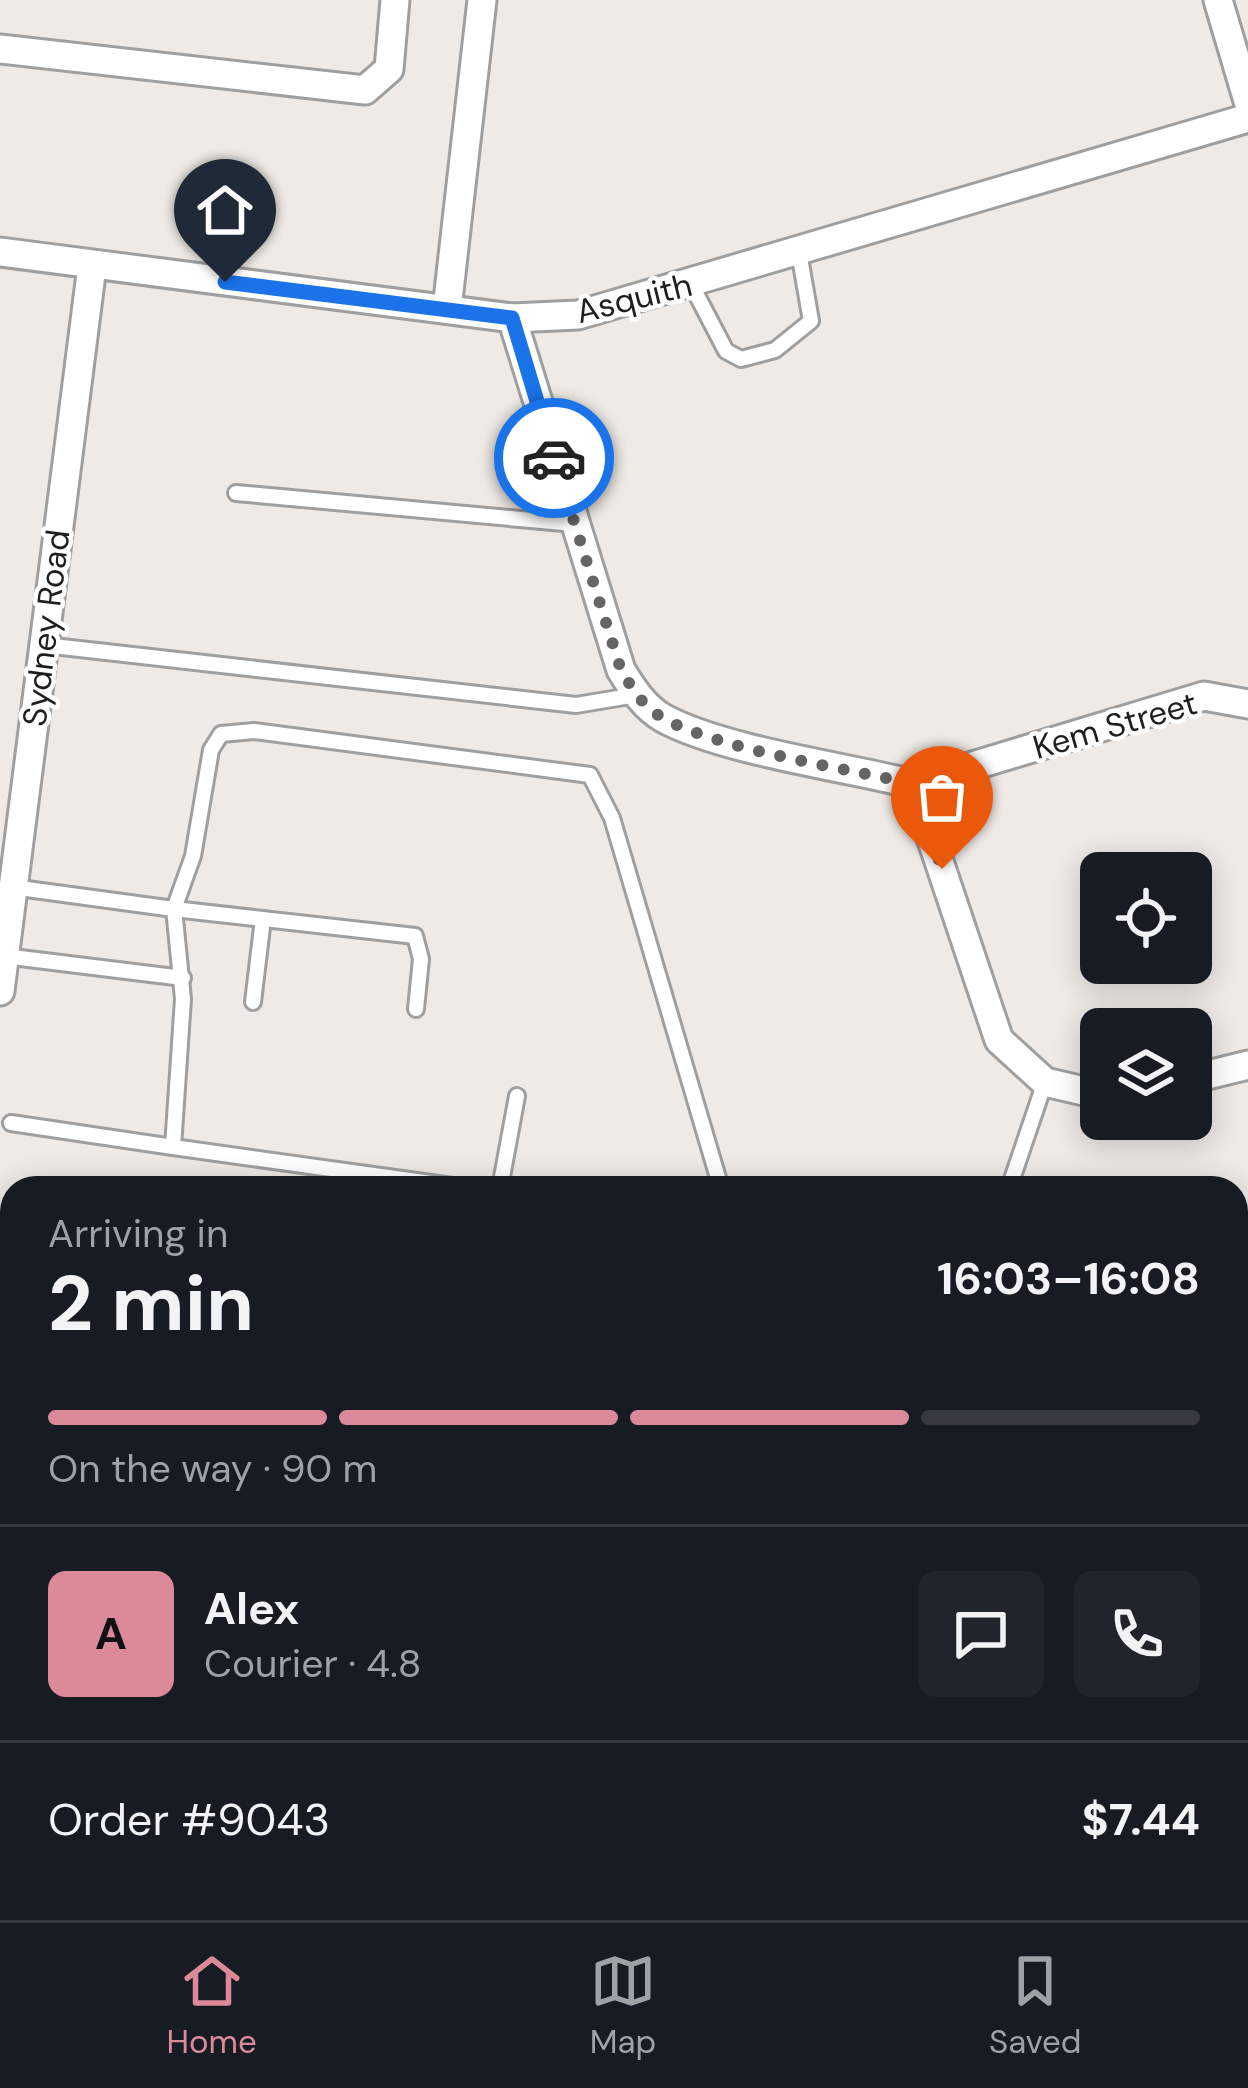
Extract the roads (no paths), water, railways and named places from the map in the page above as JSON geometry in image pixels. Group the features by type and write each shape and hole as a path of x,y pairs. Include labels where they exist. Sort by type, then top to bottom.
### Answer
{"street":[{"path":"0,50 364,90 389,69 395,0"},
{"path":"448,309 482,0"},
{"path":"1218,0 1248,101"},
{"name":"Asquith","path":"0,252 512,318 578,315 1248,118"},
{"name":"Sydney Road","path":"0,991 92,266"},
{"path":"512,318 621,670 636,695 659,716 694,731 914,784 999,1040 1045,1082 1080,1090"},
{"name":"Kem Street","path":"914,784 1204,696 1248,704"},
{"path":"1212,1073 1248,1065"}],"lane":[{"path":"692,284 726,351 741,359 775,350 811,322 800,252"},
{"path":"236,493 575,524"},
{"path":"44,645 576,705 636,695"},
{"path":"173,1147 183,978 174,909 194,856 211,750 221,734 231,730 590,776 612,818 717,1176"},
{"path":"12,887 415,936 421,959 416,1009"},
{"path":"253,1002 263,919"},
{"path":"4,956 183,978"},
{"path":"1013,1176 1045,1082"},
{"path":"502,1176 517,1096"},
{"path":"11,1123 381,1176"}]}
